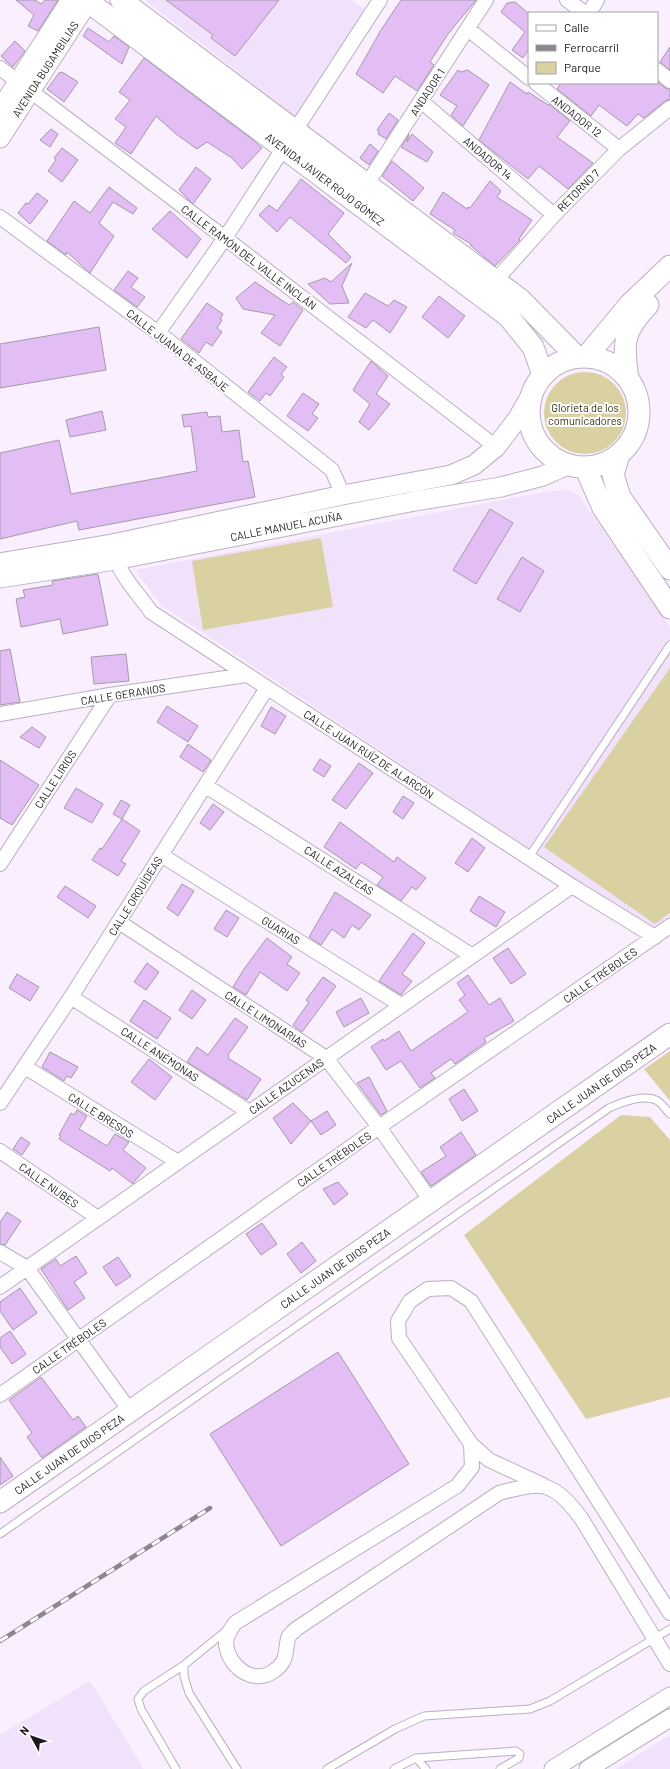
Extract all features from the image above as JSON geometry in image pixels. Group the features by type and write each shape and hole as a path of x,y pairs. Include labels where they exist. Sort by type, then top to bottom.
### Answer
{"main road":[{"name":"AVENIDA JAVIER ROJO GÓMEZ","path":"84,0 508,316 532,347 539,383"},
{"name":"AVENIDA BUGAMBILIAS","path":"0,110 24,86 84,0"},
{"name":"AVENIDA JAVIER ROJO GÓMEZ","path":"121,0 521,300 582,357"},
{"name":"AVENIDA BUGAMBILIAS","path":"0,138 24,86"},
{"path":"582,357 630,304 670,266"},
{"path":"628,379 624,351 627,334 634,320 670,285"},
{"path":"508,316 521,300"},
{"path":"582,357 602,360 617,367 628,379 636,394 639,410 638,421 630,442 619,454 603,464 578,466 555,459 541,446 532,429 529,409 539,383 559,364 582,357"},
{"name":"CALLE MANUEL ACUÑA","path":"0,578 114,552 343,495 451,475 474,465 496,447 518,418 539,383"},
{"path":"619,454 613,475 620,497 670,569"},
{"path":"578,466 670,608"},
{"name":"CALLE MANUEL ACUÑA","path":"0,563 114,552 501,487 578,466"},
{"name":"CALLE JUAN DE DIOS PEZA","path":"0,1502 670,1034"}],"street":[{"path":"158,334 225,238 380,0"},
{"name":"ANDADOR 1","path":"366,184 468,30 486,0"},
{"path":"567,0 584,12"},
{"path":"590,12 597,0"},
{"path":"468,30 528,77"},
{"name":"CALLE RAMÓN DEL VALLE INCLÁN","path":"0,68 225,238 496,447"},
{"path":"658,71 670,81"},
{"name":"ANDADOR 12","path":"537,84 619,149"},
{"name":"ANDADOR 14","path":"421,101 554,214"},
{"name":"RETORNO 7","path":"495,281 554,214 619,149 670,108"},
{"name":"CALLE JUANA DE ASBAJE","path":"0,217 158,334 332,470 343,495"},
{"name":"CALLE JUAN RUÍZ DE ALARCÓN","path":"114,552 121,570 151,612 572,886 655,937"},
{"name":"CALLE GERANIOS","path":"0,714 246,674"},
{"name":"CALLE ORQUÍDEAS","path":"0,1103 71,997 267,688"},
{"name":"CALLE LIRIOS","path":"0,864 110,695"},
{"name":"CALLE AZALEAS","path":"206,786 471,955"},
{"name":"GUARIAS","path":"161,855 401,1005"},
{"name":"CALLE AZUCENAS","path":"0,1286 471,955 572,886"},
{"name":"CALLE LIMONARIAS","path":"118,922 326,1058 379,1127 431,1201"},
{"name":"CALLE TRÉBOLES","path":"0,1395 379,1127 670,926"},
{"name":"CALLE ANÉMONAS","path":"71,997 249,1112"},
{"name":"CALLE BRESOS","path":"24,1067 178,1162"},
{"name":"CALLE NUBES","path":"0,1151 98,1218"},
{"path":"0,1252 27,1268 130,1411"},
{"path":"670,1613 471,1301 451,1288 428,1288 410,1301 398,1321 399,1338 470,1444 489,1460 546,1486 567,1501 581,1518 670,1664"},
{"path":"470,1444 472,1467 457,1486 235,1623 228,1632 226,1642 231,1660 246,1675 263,1677 274,1671 283,1662 287,1651 288,1637 296,1629 499,1493 521,1488 546,1486"},
{"path":"553,1769 670,1696"},
{"path":"588,1769 670,1718"},
{"path":"612,1732 622,1748"}],"lane":[{"path":"529,857 670,645"},
{"path":"0,1534 609,1108 620,1102 648,1099 657,1100 670,1114"},
{"path":"176,1769 141,1709 138,1699 144,1691 184,1665 235,1623"},
{"path":"327,1769 395,1730 424,1716 530,1709 550,1701 670,1630"},
{"path":"184,1665 184,1676 189,1693 237,1769"},
{"path":"394,1769 416,1758 516,1751 520,1754 519,1758 500,1769"},
{"path":"416,1758 426,1769"}],"shaded area":[{"path":"145,0 352,0 365,10 296,117"},
{"path":"570,490 579,496 670,627 670,920 654,931 162,606 135,570 550,491"},
{"path":"90,1681 144,1769 0,1769 0,1735"},
{"path":"670,1735 670,1769 616,1769"}],"green space":[{"name":"Glorieta de los comunicadores","path":"577,372 593,372 608,379 619,390 626,405 626,421 623,429 614,442 601,451 593,454 577,454 562,447 551,436 544,421 544,405 551,390 562,379"},
{"path":"321,538 333,607 203,630 192,561"},
{"path":"670,668 670,913 655,924 544,847"},
{"path":"670,1051 670,1101 644,1069"},
{"path":"621,1115 650,1117 670,1140 670,1397 586,1419 464,1235"}],"building":[{"path":"16,0 35,0 41,4 45,0 58,0 38,31 28,26 34,15"},
{"path":"166,0 279,0 235,56 211,38 213,35"},
{"path":"401,0 476,0 448,34 430,62 434,65 417,91 395,76 383,93 356,74 381,30"},
{"path":"515,2 528,13 528,50 523,58 512,50 525,32 501,12 507,3"},
{"path":"88,28 109,42 114,36 129,47 122,64 83,36"},
{"path":"15,41 25,51 13,67 1,56"},
{"path":"670,47 670,70 660,62"},
{"path":"144,58 262,148 242,169 232,158 207,142 197,149 176,134 156,116 131,154 115,143 126,127 115,119 130,100 119,92"},
{"path":"458,70 461,72 468,70 489,85 463,126 451,115 457,106 440,95"},
{"path":"62,72 78,82 64,102 47,89 59,73"},
{"path":"510,82 527,94 528,92 548,105 549,104 570,121 557,137 593,163 568,189 539,166 528,179 479,140"},
{"path":"658,82 665,88 670,89 670,99 665,101 644,118 638,114 627,126 599,105 591,116 557,89 560,84 658,84"},
{"path":"389,113 398,120 386,139 378,134 379,132 377,130"},
{"path":"51,129 58,134 50,147 40,140"},
{"path":"409,134 407,142 412,134 433,152 427,162 401,147"},
{"path":"370,144 378,151 369,165 360,158"},
{"path":"62,148 78,160 62,182 48,171 56,160 54,158"},
{"path":"392,161 424,188 413,201 382,176"},
{"path":"196,167 211,179 193,204 179,190"},
{"path":"301,179 344,213 328,234 351,257 346,263 290,217 277,232 259,215 269,205 277,211"},
{"path":"490,181 501,191 497,197 532,220 519,239 520,240 495,266 470,245 471,244 453,233 455,230 430,214 443,192 467,209 468,207 470,208"},
{"path":"109,187 137,208 133,214 113,202 99,223 114,236 90,273 67,252 66,255 47,241 74,201 90,213"},
{"path":"37,193 48,201 30,224 18,213"},
{"path":"170,211 201,239 187,258 152,229"},
{"path":"352,263 342,286 349,303 330,304 308,284 325,278 331,282"},
{"path":"128,271 138,278 131,287 145,297 137,307 114,290"},
{"path":"255,282 289,305 293,302 303,310 280,346 261,333 275,315 243,309 236,298"},
{"path":"365,293 388,306 394,300 407,307 390,333 373,320 366,328 348,317"},
{"path":"439,296 465,316 448,338 422,317"},
{"path":"207,303 223,314 220,319 222,320 217,328 222,332 212,346 206,342 199,353 181,339"},
{"path":"99,327 106,370 0,388 0,344"},
{"path":"274,357 287,367 281,374 284,377 270,396 266,393 260,401 248,392"},
{"path":"371,361 388,376 376,394 390,404 369,430 359,422 370,404 353,390"},
{"path":"303,393 319,404 312,414 318,418 308,431 287,416"},
{"path":"102,411 106,430 70,437 66,420"},
{"path":"207,412 208,417 220,416 222,432 239,430 243,462 248,461 255,497 79,530 77,521 0,539 0,453 59,440 71,494 197,471 191,426 184,427 182,415"},
{"path":"490,509 513,523 476,584 453,570"},
{"path":"522,557 544,571 520,612 497,599"},
{"path":"98,574 108,625 63,634 60,619 21,627 16,599 25,597 23,590 53,585 52,581"},
{"path":"10,649 20,702 0,705 0,651"},
{"path":"126,654 129,681 94,684 91,657"},
{"path":"167,706 198,726 188,742 157,722"},
{"path":"271,707 286,716 275,734 261,726"},
{"path":"32,727 46,737 39,748 20,737"},
{"path":"188,744 211,760 203,772 180,757"},
{"path":"320,759 331,766 324,777 313,770"},
{"path":"0,760 39,785 12,825 0,818"},
{"path":"359,763 373,773 346,809 332,800"},
{"path":"76,788 103,804 92,823 64,808"},
{"path":"403,796 414,803 403,819 393,812"},
{"path":"121,800 130,805 122,819 113,814"},
{"path":"213,804 224,812 210,830 200,823"},
{"path":"122,819 140,831 121,861 126,864 118,876 92,860 100,848 102,849"},
{"path":"340,822 394,862 397,857 426,878 416,890 412,887 401,901 377,885 383,877 361,862 356,869 324,847"},
{"path":"472,838 485,848 468,872 455,863"},
{"path":"182,884 194,891 178,916 167,908"},
{"path":"65,886 96,906 88,918 57,897"},
{"path":"335,892 371,915 359,930 352,925 344,938 332,929 321,945 309,937"},
{"path":"479,896 505,912 496,927 470,911"},
{"path":"226,910 239,918 227,937 214,929"},
{"path":"413,933 425,943 402,974 412,981 401,995 379,981"},
{"path":"267,938 292,957 287,964 300,973 287,991 260,972 246,995 233,987 244,969"},
{"path":"508,948 526,974 511,984 493,958"},
{"path":"147,963 159,972 146,990 134,982"},
{"path":"17,974 39,987 30,1001 9,988"},
{"path":"468,975 489,1005 500,998 514,1021 484,1038 486,1042 455,1064 451,1059 431,1073 435,1078 420,1088 401,1061 386,1070 371,1047 383,1039 384,1041 399,1031 411,1051 468,1012 459,1000 465,995 457,983"},
{"path":"323,977 336,986 302,1032 293,1025 309,1002 306,1000"},
{"path":"192,990 206,1000 192,1019 179,1010"},
{"path":"361,998 369,1013 344,1027 336,1012"},
{"path":"144,1000 171,1018 157,1039 130,1021"},
{"path":"235,1018 248,1027 228,1055 228,1058 261,1079 247,1100 187,1062 197,1047 208,1055"},
{"path":"50,1052 78,1067 71,1078 67,1076 64,1081 42,1067"},
{"path":"149,1059 172,1077 155,1100 131,1082"},
{"path":"369,1077 387,1111 381,1115 357,1083"},
{"path":"464,1089 478,1111 462,1121 449,1099"},
{"path":"293,1103 311,1121 291,1144 273,1118"},
{"path":"77,1110 87,1116 79,1129 107,1146 115,1134 129,1142 123,1150 146,1168 133,1184 112,1168 110,1171 59,1139 61,1136 59,1135 71,1113 74,1115"},
{"path":"327,1111 336,1125 321,1135 311,1121"},
{"path":"461,1132 476,1155 431,1186 421,1172 446,1156 440,1147"},
{"path":"21,1137 30,1143 22,1155 13,1149"},
{"path":"338,1182 348,1194 334,1205 323,1189"},
{"path":"7,1212 21,1221 5,1245 0,1244 0,1222"},
{"path":"262,1223 277,1244 261,1255 246,1234"},
{"path":"302,1242 316,1261 301,1273 287,1254"},
{"path":"76,1256 87,1273 74,1282 85,1298 68,1310 41,1269 56,1259 60,1266"},
{"path":"118,1257 131,1276 116,1286 103,1267"},
{"path":"20,1288 37,1313 13,1330 0,1311 0,1302"},
{"path":"10,1331 26,1354 12,1364 0,1347 0,1338"},
{"path":"338,1352 409,1464 281,1546 210,1434"},
{"path":"41,1377 73,1420 78,1416 86,1427 42,1458 27,1437 32,1433 9,1400"},
{"path":"0,1457 13,1476 0,1485"}],"railway":[{"path":"0,1641 210,1508"}]}
